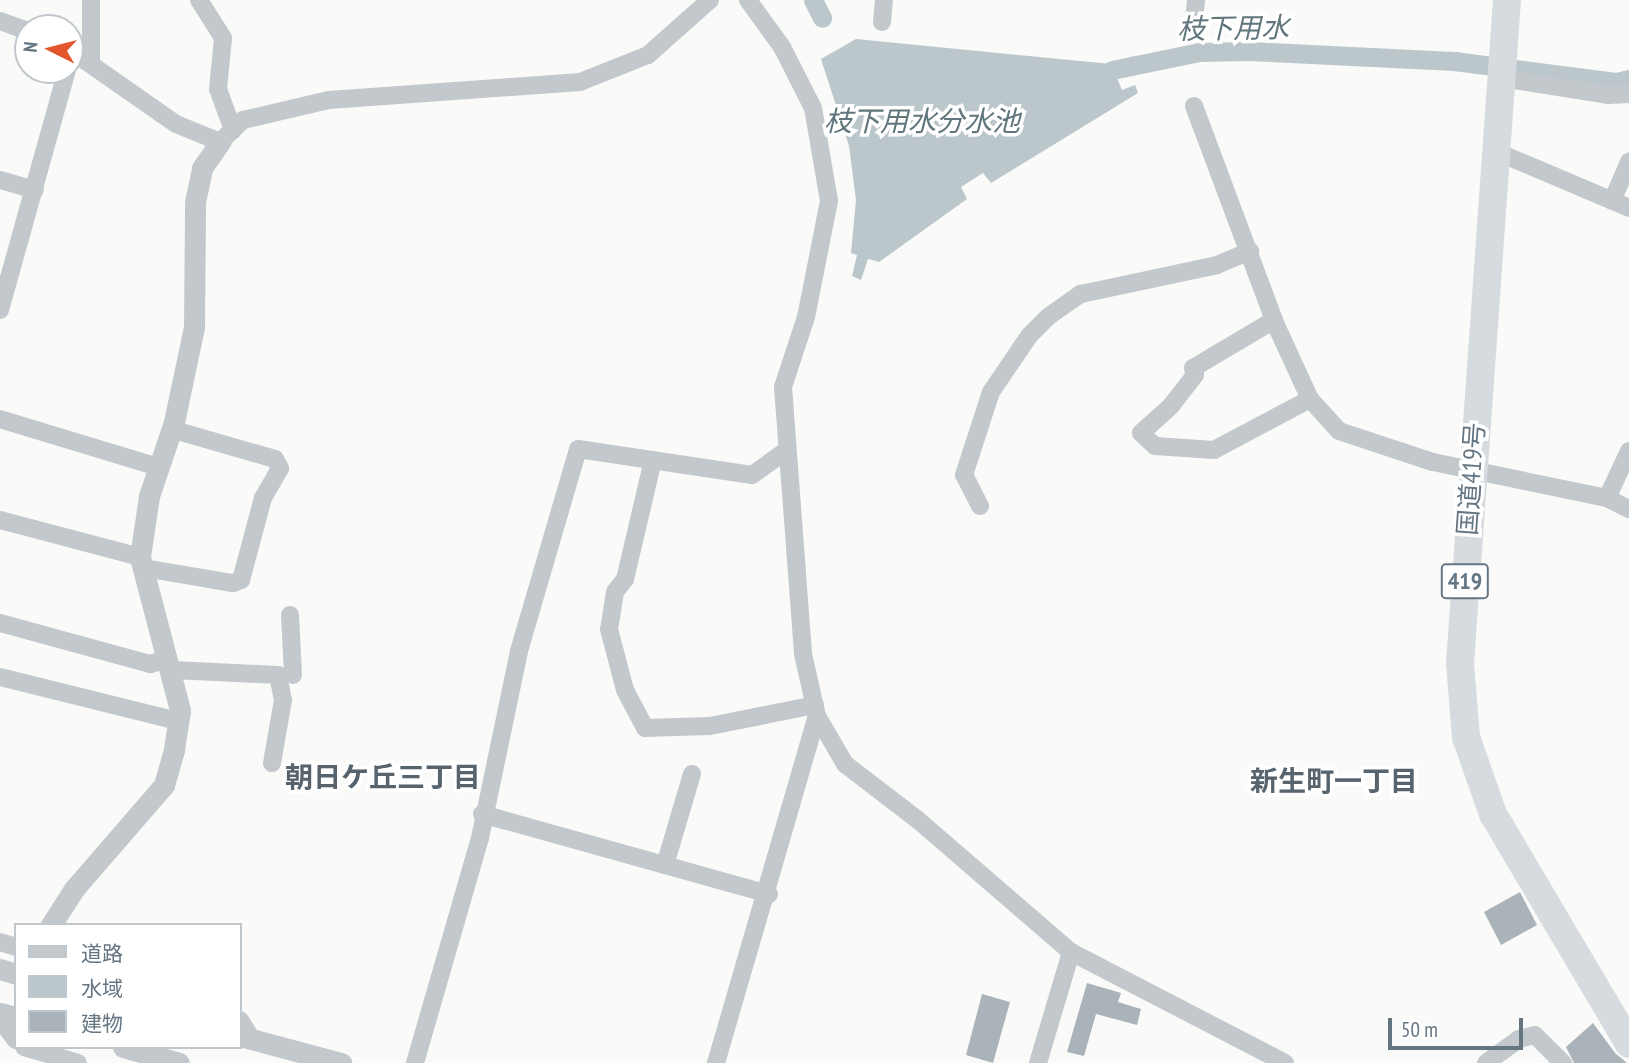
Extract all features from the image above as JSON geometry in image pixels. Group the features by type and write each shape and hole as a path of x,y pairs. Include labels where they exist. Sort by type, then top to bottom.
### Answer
{"highway":[{"name":"国道419号","path":"1507,0 1471,471 1460,663 1466,737 1493,814 1629,1044"}],"street":[{"path":"91,0 91,64"},
{"path":"199,0 223,38 218,89 226,136"},
{"path":"52,923 74,889 164,785 178,721 170,665 142,563 149,496 171,429 194,327 195,202 202,168 226,136 243,120 329,100 458,88 503,91 580,82 648,55 710,0"},
{"path":"748,0 782,47 813,108 829,201 806,317 783,387 803,654 816,710 845,764 918,820 1071,952 1285,1063"},
{"path":"882,22 884,0"},
{"path":"1194,20 1196,0"},
{"path":"84,60 176,124 226,136"},
{"path":"1502,78 1608,95 1629,94"},
{"path":"0,310 63,84"},
{"path":"1194,106 1274,320 1310,399 1339,431 1471,471 1607,498 1629,509"},
{"path":"1495,151 1621,204 1629,162"},
{"path":"0,180 35,190"},
{"path":"980,506 964,475 991,392 1029,336 1049,316 1081,294 1217,265 1250,251"},
{"path":"1274,320 1193,368 1195,375 1171,407 1141,433 1155,446 1214,450 1310,399"},
{"path":"0,419 158,467"},
{"path":"0,520 142,563 233,583 241,580 263,498 280,468 275,459 171,429"},
{"path":"415,1063 480,838 482,814 519,651 578,449 752,475 788,450"},
{"path":"1607,498 1629,451"},
{"path":"653,460 625,579 615,592 609,629 625,690 645,728 709,726 816,710"},
{"path":"272,763 283,700 292,675 290,615"},
{"path":"0,623 150,664 292,675"},
{"path":"0,677 178,721"},
{"path":"716,1063 769,894 816,710"},
{"path":"665,865 692,774"},
{"path":"482,814 769,894"},
{"path":"1038,1063 1071,952"},
{"path":"0,1019 14,1036"},
{"path":"1486,1063 1519,1039 1535,1035 1563,1063"},
{"path":"246,1037 341,1063"},
{"path":"32,1049 78,1063"},
{"path":"130,1049 179,1063"}],"water":[{"name":"枝下用水分水池","path":"856,39 1111,64 1134,56 1139,68 1117,78 1122,90 1135,85 1138,93 991,183 983,173 961,187 967,199 879,262 868,259 861,280 852,276 857,255 851,253 856,200 849,146 821,59"}],"building":[{"path":"1520,892 1537,925 1501,945 1484,912"},
{"path":"1087,983 1121,993 1118,1002 1141,1009 1137,1025 1096,1014 1084,1056 1067,1052"},
{"path":"982,994 1010,1002 993,1063 966,1055"},
{"path":"1593,1023 1615,1053 1627,1063 1574,1063 1566,1047"}],"waterway":[{"name":"枝下用水","path":"813,0 822,18"},
{"name":"枝下用水","path":"1112,70 1199,52 1249,51 1454,61 1616,82 1629,79"}],"district":[{"name":"朝日ケ丘三丁目","path":"383,777"},
{"name":"新生町一丁目","path":"1334,781"}]}
